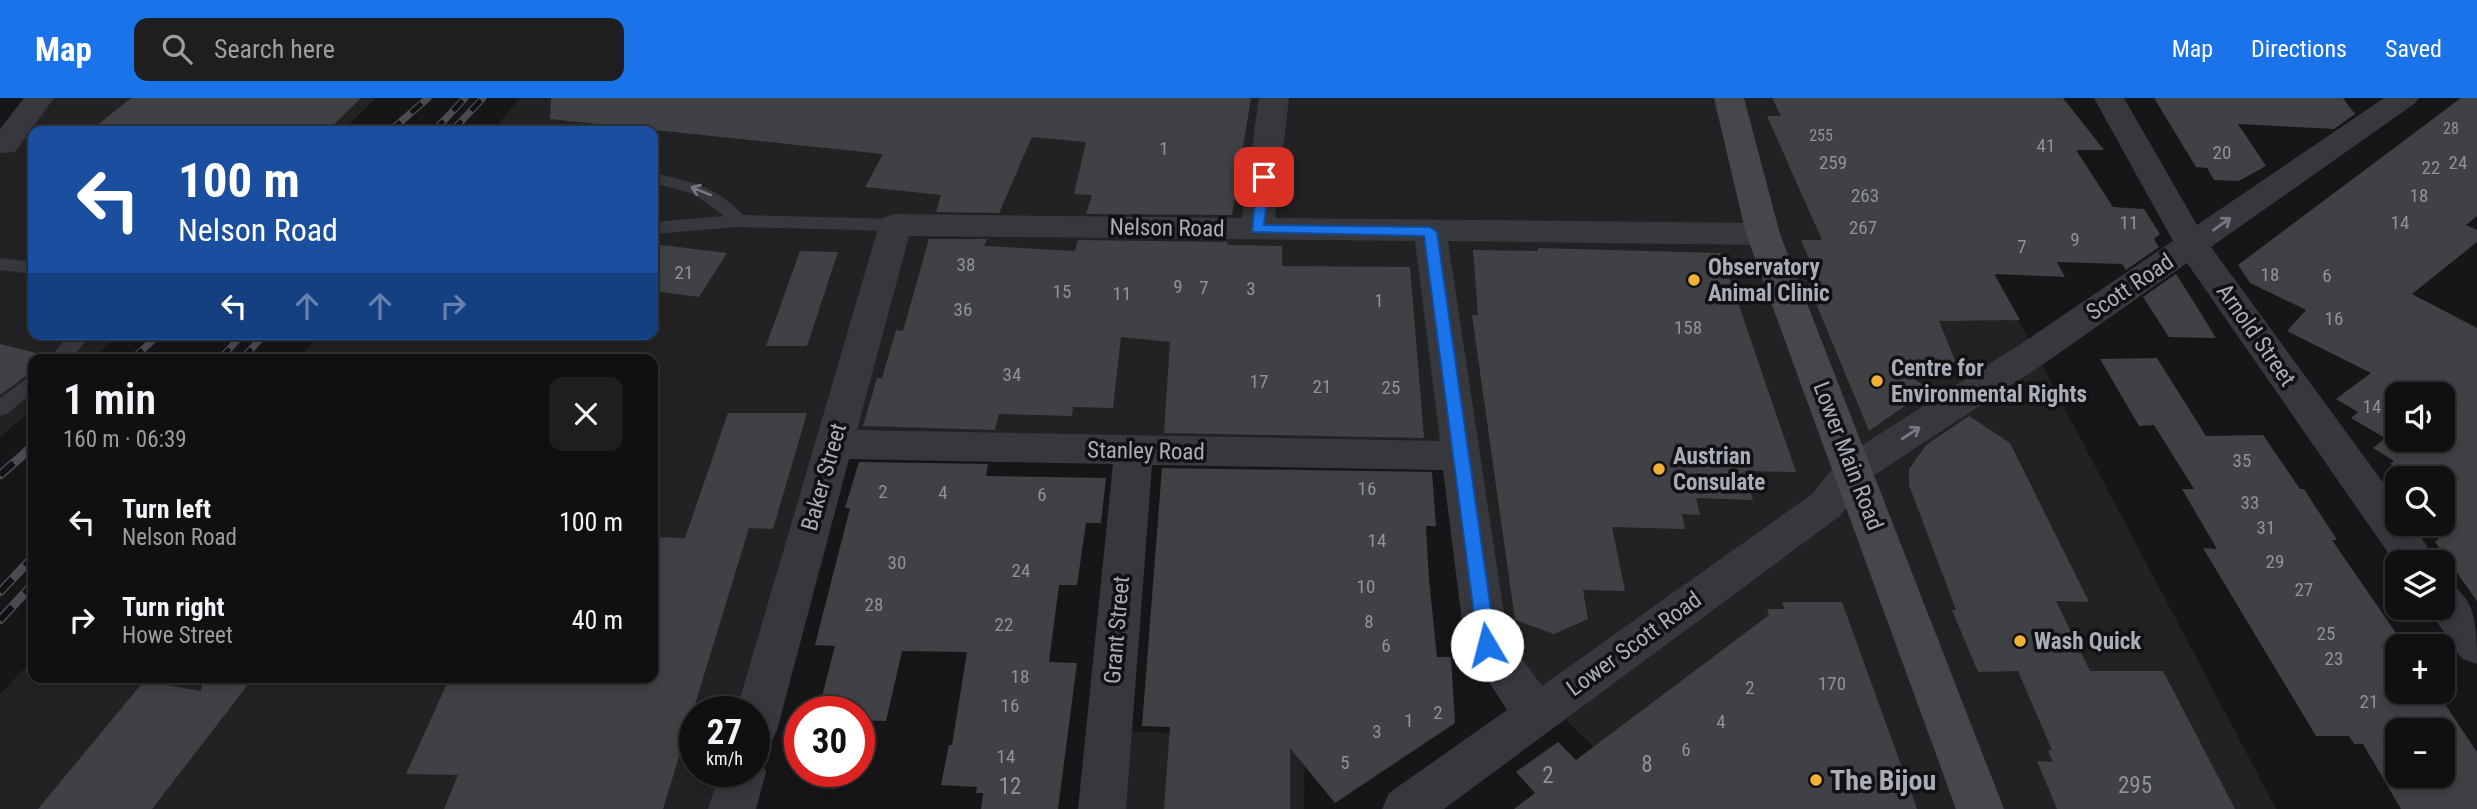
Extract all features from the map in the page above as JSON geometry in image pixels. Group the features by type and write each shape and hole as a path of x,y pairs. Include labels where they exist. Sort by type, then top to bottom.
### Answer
{"street":[{"path":"2,148 39,98"},
{"path":"1256,229 1274,98"},
{"name":"Lower Main Road","path":"1730,98 1763,234 1980,809"},
{"name":"Arnold Street","path":"2109,98 2192,245 2408,550"},
{"name":"Scott Road","path":"1853,470 2192,245 2404,98"},
{"name":"Nelson Road","path":"895,225 1763,234"},
{"name":"Baker Street","path":"763,696 895,225"},
{"path":"1430,232 1487,645 1538,714"},
{"name":"Stanley Road","path":"833,444 1459,456"},
{"name":"Grant Street","path":"1102,809 1134,451"},
{"name":"Lower Scott Road","path":"1412,807 1826,505 1853,470"},
{"path":"2455,615 2477,646"},
{"path":"732,809 739,787"}],"lane":[{"path":"658,179 692,187 722,199 738,221"},
{"name":"Nelson Road","path":"658,228 738,221 895,225"},
{"path":"0,264 28,267"},
{"path":"64,354 76,340"},
{"path":"0,409 28,385"}],"shaded area":[{"path":"39,98 376,98 347,126 28,126 28,340 113,340 98,354 28,354 28,413 0,437 0,145"},
{"path":"520,98 1921,98 1977,237 2276,809 1657,809 1551,705 1514,685 1459,457 833,444 759,696 679,696 679,787 739,787 732,809 0,809 0,694 28,664 28,683 658,683 658,354 303,354 315,340 658,340 658,126 496,126"},
{"path":"1107,730 1305,740 1304,809 1103,809"}],"building":[{"path":"131,98 361,98 332,126 96,126"},
{"path":"551,98 1251,98 1232,215 1086,214 1092,195 1074,194 1086,142 1032,137 999,213 936,212 941,195 865,187 883,154 658,130 658,126 617,126 550,119"},
{"path":"1772,98 2063,98 2104,150 2076,150 2113,207 2144,209 2160,234 2154,239 2159,247 2126,270 2122,264 2057,262 2065,277 1994,274 2020,320 1939,321 1956,363 1891,363 1929,389 1869,431 1808,284 1820,284 1801,240 1822,240 1767,116 1781,116"},
{"path":"2154,98 2343,98 2355,114 2334,129 2238,124 2266,166 2239,181 2214,180 2207,168 2196,167"},
{"path":"2461,98 2477,98 2477,216 2466,225 2477,230 2477,242 2412,294 2477,328 2477,601 2455,570 2455,550 2441,550 2435,542 2442,536 2455,536 2455,466 2390,464 2394,461 2373,448 2385,438 2351,418 2358,412 2336,399 2371,373 2287,331 2306,310 2250,283 2238,265"},
{"path":"929,239 987,239 984,246 1075,251 1078,240 1228,242 1227,245 1282,246 1282,266 1410,267 1424,438 1164,433 1170,342 1121,337 1113,408 1073,407 1072,416 999,414 995,430 863,426 877,378 882,378 896,330 903,331"},
{"path":"658,245 727,253 699,297 658,292"},
{"path":"1538,248 1721,253 1796,472 1745,471 1753,500 1696,498 1700,515 1682,514 1685,529 1612,527 1625,591 1583,590 1588,619 1554,634 1515,620 1472,315 1478,315 1473,250 1538,251"},
{"path":"800,251 838,252 807,346 766,346"},
{"path":"2176,274 2216,338 2169,337 2143,297"},
{"path":"0,344 40,354 28,354 28,375 0,395"},
{"path":"2157,358 2206,436 2263,435 2300,489 2304,489 2337,540 2332,540 2397,634 2385,634 2385,704 2445,704 2454,718 2385,718 2385,782 2363,744 2354,744 2349,736 2316,736 2203,548 2217,549 2182,489 2194,489 2154,425 2139,426 2100,359"},
{"path":"728,413 807,413 773,529 749,528 698,696 679,696 679,757 663,809 444,809 458,775 406,774 447,683 658,683 658,537 685,538"},
{"path":"1969,416 2010,443 2089,602 2056,601 2090,671 2163,671 2235,809 2057,809 2037,761 2053,762 2048,751 2052,750 2018,671 1978,672 1952,610 1956,610 1909,485 1909,469 1926,445"},
{"path":"859,462 988,464 986,476 1106,478 1101,523 1086,523 1077,585 1059,585 1049,662 1077,663 1058,809 981,809 983,793 976,793 977,787 941,785 949,745 952,745 967,652 902,651 886,721 875,721 875,696 822,696 835,646 815,645 850,508 845,508"},
{"path":"1162,468 1432,472 1436,526 1426,526 1429,579 1437,657 1451,657 1455,723 1335,803 1290,748 1290,809 1164,809 1170,727 1142,726"},
{"path":"1782,602 1842,602 1917,809 1514,809 1535,793 1516,772 1558,742 1576,760 1769,615 1767,609 1785,609"},
{"path":"142,683 201,691 202,683 249,683 152,809 38,809"},
{"path":"2455,719 2477,752 2477,809 2401,809 2389,788 2455,788"}],"railway":[{"path":"396,126 428,98"},
{"path":"439,126 465,98"},
{"path":"457,126 483,98"},
{"path":"138,354 153,340"},
{"path":"225,354 237,340"},
{"path":"247,354 259,340"},
{"path":"0,475 28,450"},
{"path":"0,592 28,562"},
{"path":"0,620 28,589"}],"place":[{"name":"Observatory Animal Clinic","path":"1694,280"},
{"name":"Centre for Environmental Rights","path":"1877,381"},
{"name":"Austrian Consulate","path":"1659,469"},
{"name":"Wash Quick","path":"2020,641"},
{"name":"The Bijou","path":"1816,780"}],"route":[{"path":"1264,177 1256,229 1430,232 1487,645"}]}
